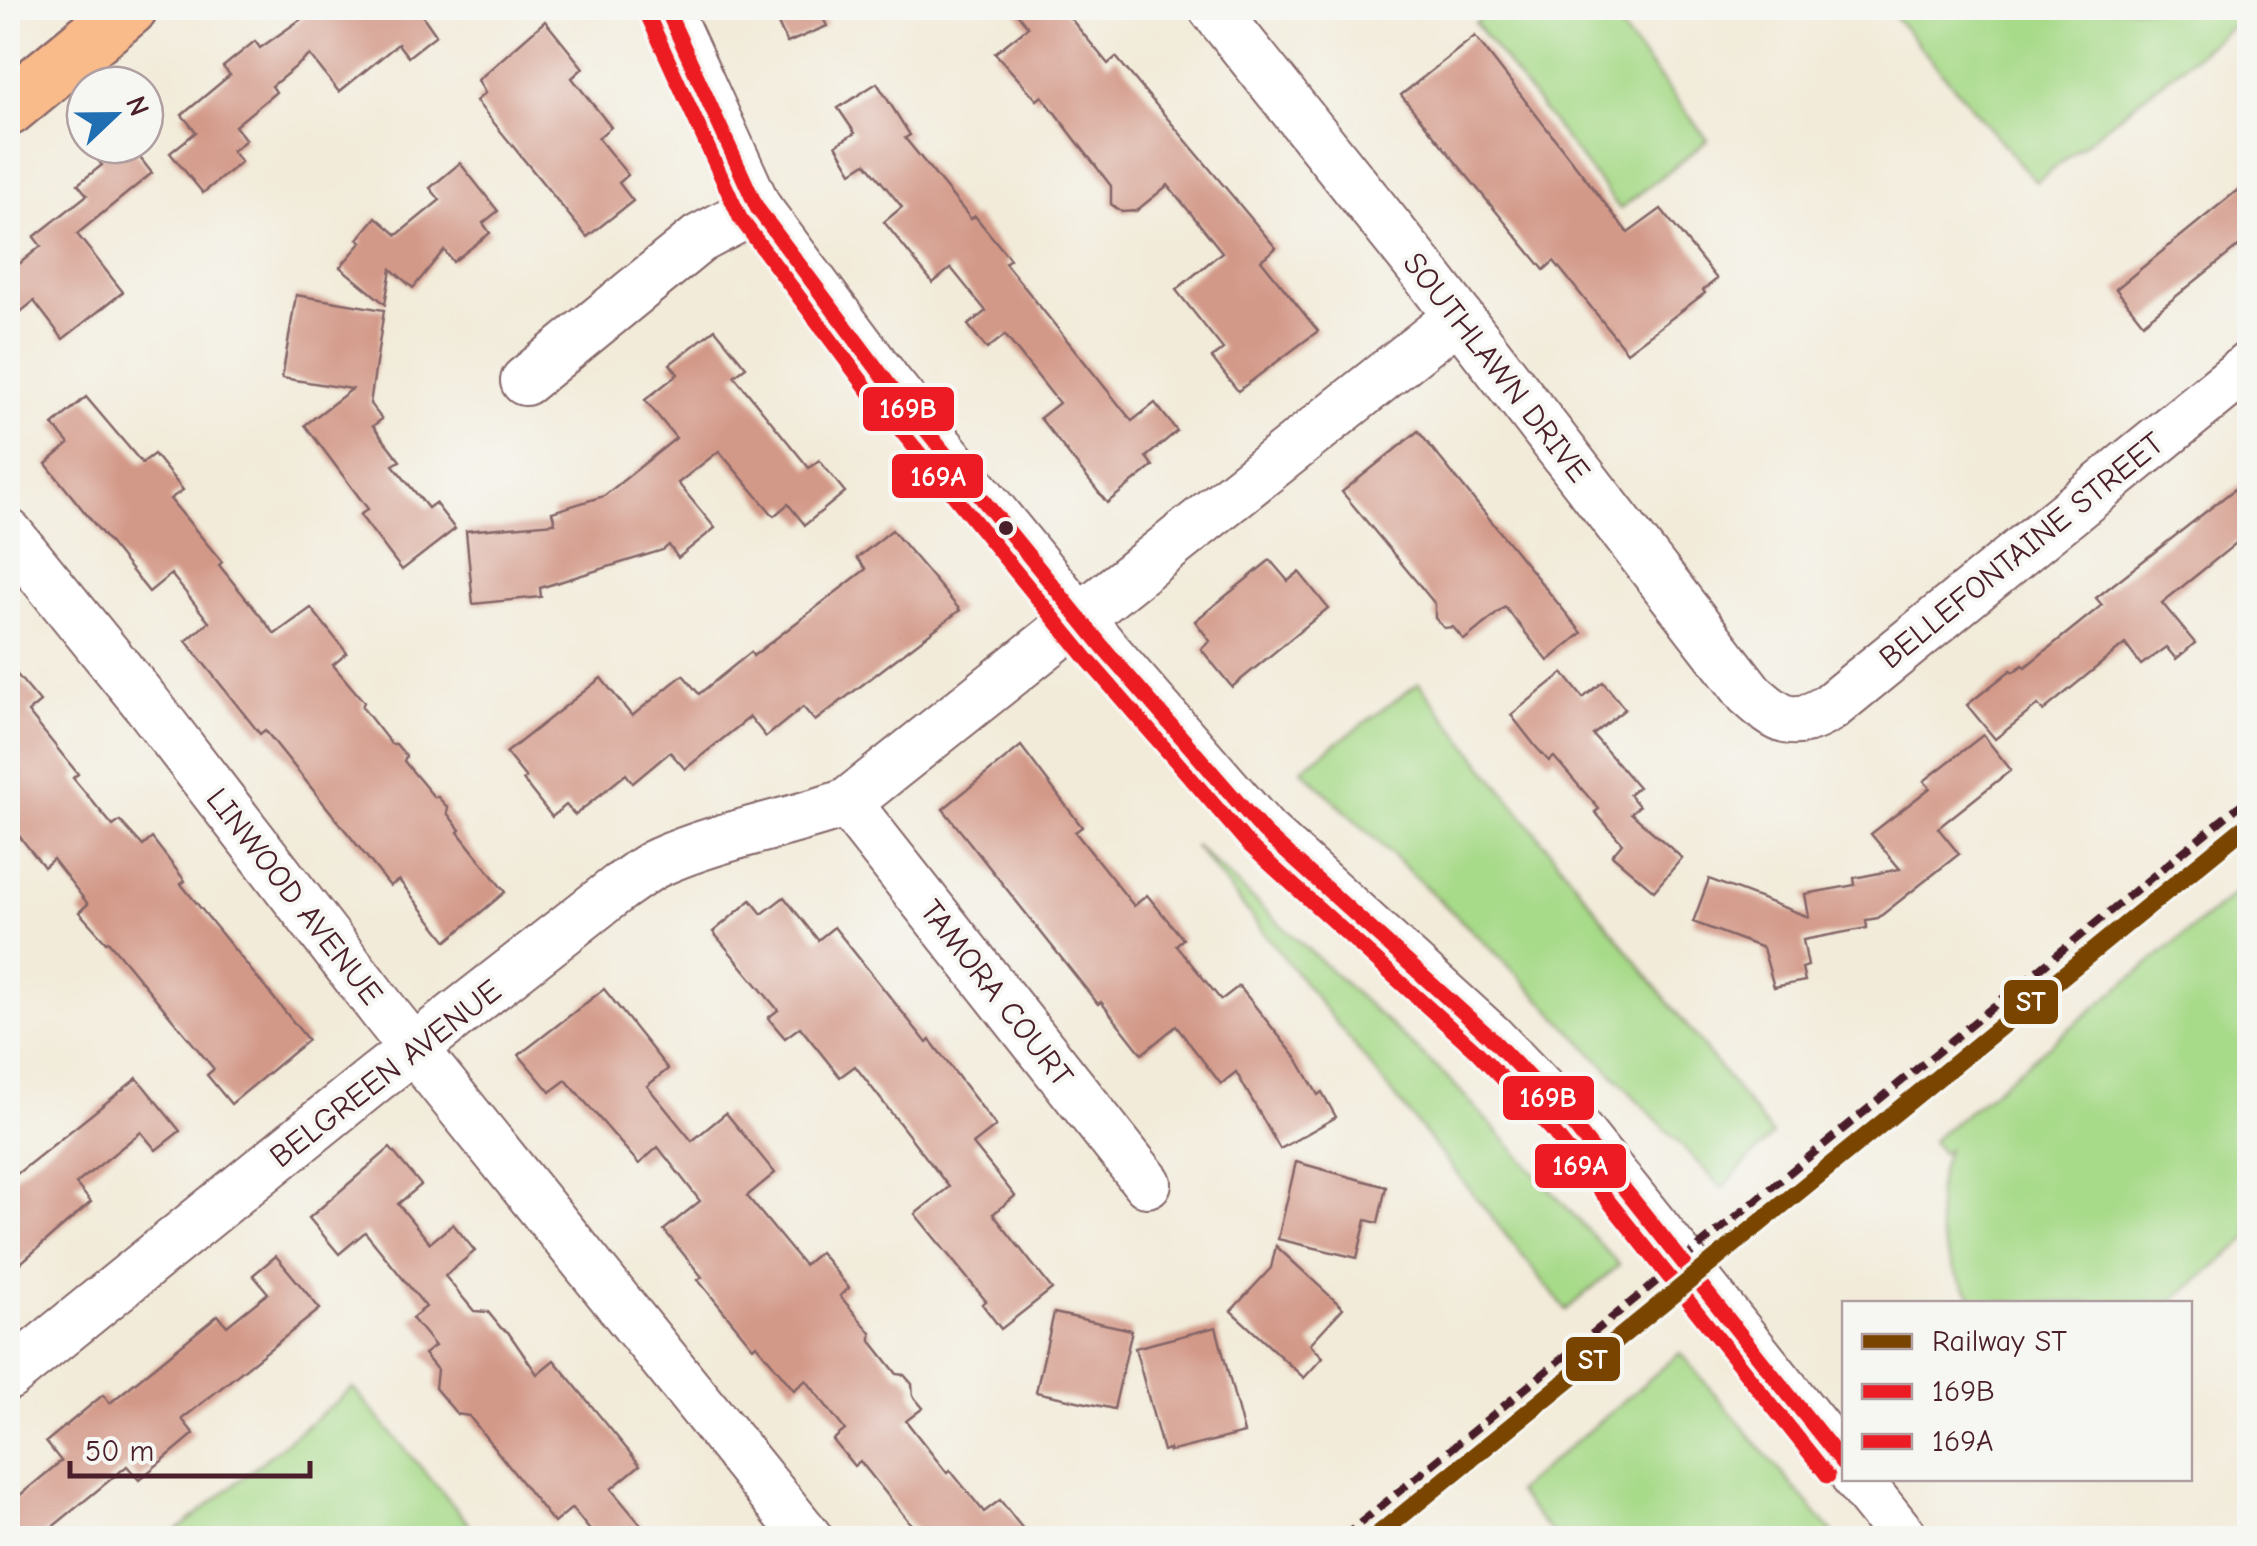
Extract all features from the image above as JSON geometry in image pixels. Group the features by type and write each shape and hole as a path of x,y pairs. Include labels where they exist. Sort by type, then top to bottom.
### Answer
{"main road":[{"path":"8,108 129,8"}],"street":[{"path":"666,8 758,208 890,386 1080,620 1264,832 1489,1036 1566,1116 1842,1461"},
{"name":"SOUTHLAWN DRIVE","path":"1213,8 1750,694 1768,711 1786,720"},
{"path":"525,381 699,239 758,208"},
{"name":"BELGREEN AVENUE","path":"10,1369 414,1048 656,863 706,844 847,803 1458,317"},
{"name":"BELLEFONTAINE STREET","path":"1786,720 1808,721 1829,708 2250,365"},
{"name":"LINWOOD AVENUE","path":"8,533 414,1048 808,1538"},
{"name":"TAMORA COURT","path":"847,803 1147,1183"},
{"path":"1858,1481 1904,1538"}],"green space":[{"path":"1495,8 1605,8 1708,140 1620,209 1475,23"},
{"path":"1887,8 2249,8 2250,12 2036,182"},
{"path":"1419,683 1772,1135 1722,1188 1504,961 1301,769"},
{"path":"1194,845 1450,1080 1619,1265 1566,1310"},
{"path":"2249,882 2249,1238 2172,1301 1977,1301 1954,1270 1940,1232 1938,1191 1947,1150 1942,1153 1932,1141"},
{"path":"1680,1353 1837,1538 1556,1538 1516,1492"},
{"path":"353,1388 481,1538 168,1538"}],"building":[{"path":"317,8 417,8 436,35 408,57 398,44 339,92 310,55 272,86 276,92 235,126 246,140 232,151 241,162 203,193 170,153 196,132 182,115 230,75 223,67 255,41 260,48"},
{"path":"771,8 818,8 827,26 787,43"},
{"path":"1013,8 1062,8 1108,64 1116,57 1276,248 1261,260 1318,331 1238,391 1212,358 1223,349 1176,290 1222,252 1168,185 1136,211 1122,212 1111,204 1111,186 1042,96 1037,100 995,53 1028,27"},
{"path":"545,21 583,68 572,78 611,127 598,138 628,175 619,183 633,201 587,237 476,101 485,93 478,80"},
{"path":"1475,36 1628,233 1661,209 1717,279 1703,290 1705,293 1627,352 1554,261 1544,270 1401,95"},
{"path":"877,83 910,135 905,138 971,219 975,216 1010,259 1005,263 1132,421 1155,403 1177,431 1146,457 1153,466 1107,503 1040,418 1059,403 1005,335 987,349 968,325 986,311 951,268 933,283 884,222 902,207 866,163 852,172 836,145 855,133 838,108"},
{"path":"460,163 498,211 483,223 490,233 453,262 444,250 413,288 391,269 385,304 340,267 362,242 358,239 376,217 397,235 440,200 430,188"},
{"path":"102,165 146,165 152,173 77,234 123,292 63,339 34,301 8,322 8,273 41,246 34,237 87,195 78,184"},
{"path":"2250,180 2250,237 2143,323 2116,289"},
{"path":"296,295 384,310 370,404 382,419 373,426 400,461 393,465 428,508 435,503 455,529 402,570 360,515 368,509 305,425 352,389 282,378"},
{"path":"715,329 746,367 734,376 809,468 819,460 845,492 805,525 788,504 774,516 719,451 678,483 715,528 678,558 669,545 540,588 541,597 473,604 466,531 555,523 552,512 604,496 676,438 645,400 678,374 670,364"},
{"path":"86,397 142,463 154,454 183,490 170,499 275,634 311,608 347,653 333,665 364,702 362,707 391,744 396,744 406,756 404,761 448,808 458,832 505,892 447,941 399,880 390,886 265,730 260,734 186,641 209,622 171,574 149,592 46,464 69,444 53,425"},
{"path":"1418,431 1582,633 1548,661 1505,607 1464,640 1453,627 1444,628 1435,618 1435,604 1342,492"},
{"path":"2250,477 2250,532 2162,603 2195,643 2176,659 2166,647 2141,665 2125,644 2043,711 2038,705 1995,739 1967,705 2011,670 2025,667 2102,605 2096,598"},
{"path":"892,530 960,610 815,721 803,707 766,737 750,717 685,769 670,752 633,783 626,774 575,815 566,805 552,817 506,753 601,678 632,716 683,675 699,694 866,569 857,558"},
{"path":"1270,560 1288,581 1299,572 1328,608 1232,687 1201,649 1210,641 1195,621"},
{"path":"8,664 40,702 28,712 78,774 73,778 113,826 120,821 143,846 152,838 185,881 181,884 308,1040 231,1104 207,1075 214,1069 108,941 79,912 88,904 53,859 44,867 8,822"},
{"path":"1563,673 1583,698 1603,682 1625,709 1593,735 1638,787 1629,794 1639,806 1631,813 1682,858 1654,891 1612,855 1622,843 1595,812 1599,809 1554,757 1549,761 1511,715"},
{"path":"1983,735 2011,770 1938,828 1959,854 1878,918 1866,920 1867,928 1803,940 1808,966 1802,968 1805,981 1774,987 1763,948 1693,922 1709,879 1809,917 1805,894 1855,885 1854,878 1900,869 1871,834 1930,788 1924,781"},
{"path":"1021,746 1082,827 1075,832 1134,906 1147,895 1183,939 1176,945 1221,1000 1239,986 1298,1060 1318,1095 1322,1092 1336,1117 1280,1149 1236,1072 1221,1084 1176,1026 1142,1054 1101,1002 1098,1004 943,809"},
{"path":"784,897 818,940 834,927 927,1043 930,1040 996,1126 973,1144 1015,1196 993,1214 1052,1289 1001,1329 982,1304 986,1301 915,1214 949,1187 855,1066 840,1077 800,1027 785,1038 768,1018 778,1010 713,932 751,900 762,914"},
{"path":"604,989 668,1069 647,1086 692,1141 726,1113 775,1173 747,1196 804,1265 820,1252 849,1288 840,1296 871,1333 871,1341 897,1374 904,1375 912,1384 913,1396 923,1408 906,1421 984,1512 1000,1500 1030,1538 922,1538 860,1461 854,1466 833,1440 845,1430 806,1380 794,1390 756,1344 753,1347 698,1280 702,1277 664,1230 700,1201 658,1147 639,1164 566,1080 550,1092 519,1055"},
{"path":"137,1078 180,1131 156,1150 141,1132 76,1184 91,1202 8,1274 8,1181"},
{"path":"390,1148 421,1185 398,1204 430,1243 453,1224 475,1251 445,1276 474,1311 488,1312 508,1332 537,1374 554,1360 640,1465 611,1489 652,1538 596,1538 572,1508 554,1523 469,1416 457,1414 435,1388 437,1370 424,1354 435,1346 412,1318 426,1307 365,1232 339,1254 309,1218"},
{"path":"1296,1162 1386,1187 1378,1223 1366,1220 1357,1258 1278,1239"},
{"path":"1276,1246 1343,1308 1310,1344 1323,1357 1304,1378 1231,1311 1271,1268"},
{"path":"276,1256 320,1309 182,1419 194,1434 139,1480 127,1466 39,1538 8,1538 8,1505 61,1461 46,1442 103,1395 110,1403 218,1315 227,1326 268,1293 253,1275"},
{"path":"1054,1313 1132,1330 1114,1409 1036,1392"},
{"path":"1216,1327 1244,1433 1163,1451 1135,1348"}],"railway":[{"path":"1342,1538 2250,797"}],"rail line":[{"name":"ST","path":"1374,1538 2250,823"}],"transit line":[{"name":"169B","path":"666,8 757,208 890,386 1103,647 1264,832 1489,1036 1566,1116 1842,1461"},
{"name":"169A","path":"648,16 740,218 875,399 1088,660 1249,845 1475,1050 1551,1129 1828,1476"}]}
